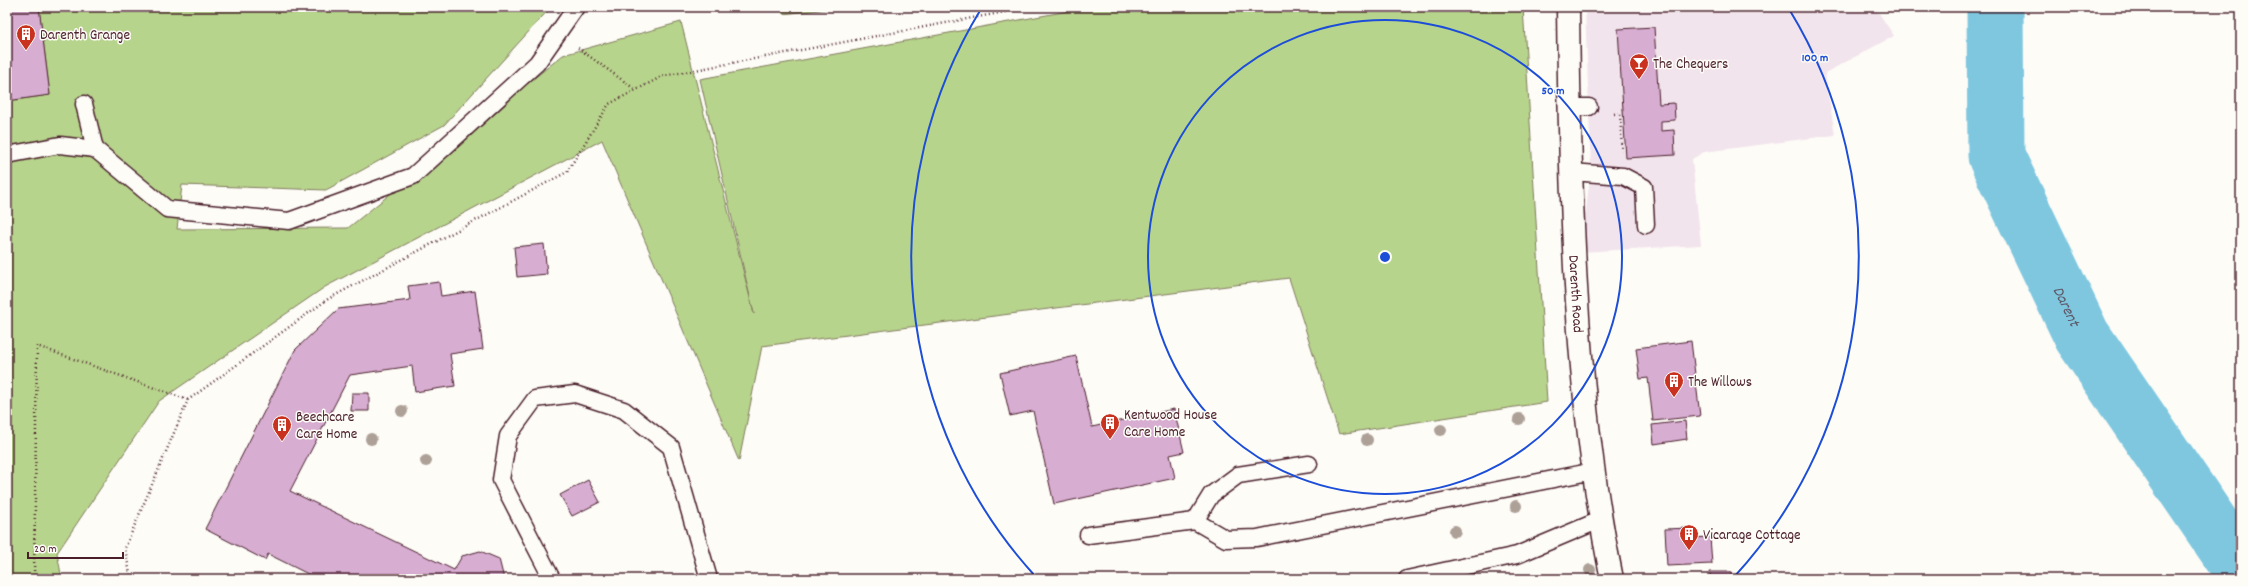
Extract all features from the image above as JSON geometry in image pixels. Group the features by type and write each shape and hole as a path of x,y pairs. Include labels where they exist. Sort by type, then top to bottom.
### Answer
{"street":[{"name":"Darenth Road","path":"1568,7 1579,107 1572,172 1578,310 1600,520 1612,579"}],"lane":[{"path":"7,155 60,145 95,149 167,209 289,221 413,176 538,64 576,7"},
{"path":"84,104 95,149"},
{"path":"1572,172 1623,176 1644,187 1646,225"},
{"path":"552,579 501,480 508,436 535,399 575,394 624,410 671,446 709,579"},
{"path":"1195,521 1211,495 1238,475 1309,464"},
{"path":"1088,535 1195,521 1226,539 1257,538 1594,471"},
{"path":"1407,579 1517,555 1600,520"}],"path":[{"path":"131,579 125,548 188,400 328,299 567,172 609,104 663,76 1031,7"},
{"path":"558,33 636,90"},
{"path":"1614,114 1620,113 1623,176"},
{"path":"34,579 37,346 188,400"}],"shaded area":[{"path":"1585,7 1875,7 1894,36 1825,73 1835,135 1704,152 1692,159 1701,245 1581,252 1591,168"}],"green space":[{"path":"39,7 551,7 444,125 326,190 182,185 177,229 348,228 563,55 681,22 754,314 700,79 1090,7 1523,7 1547,402 1339,434 1289,278 762,346 739,461 602,140 325,287 159,401 57,553 62,579 7,579 7,101 50,95"},
{"path":"782,7 847,7 783,14"}],"building":[{"name":"Darenth Grange","path":"7,7 39,7 50,95 7,101"},
{"name":"The Chequers","path":"1654,27 1659,104 1674,103 1675,120 1661,121 1661,131 1674,130 1675,155 1626,158 1618,29"},
{"path":"544,244 547,274 517,277 514,247"},
{"name":"Beechcare Care Home","path":"439,282 441,296 475,291 483,349 450,354 455,386 415,392 412,366 350,375 290,491 454,570 462,556 480,551 499,559 504,579 318,579 268,554 265,560 205,529 295,350 338,309 410,300 408,286"},
{"name":"The Willows","path":"1691,341 1700,416 1653,421 1648,378 1640,379 1636,348"},
{"name":"Kentwood House Care Home","path":"1076,356 1092,427 1174,409 1184,452 1170,455 1175,478 1054,504 1033,411 1010,416 1000,373"},
{"path":"352,393 369,393 369,411 351,411"},
{"path":"1685,421 1687,439 1654,444 1652,425"},
{"path":"588,480 600,502 572,516 560,495"},
{"name":"Vicarage Cottage","path":"1689,528 1690,538 1710,537 1712,564 1667,566 1665,529"},
{"path":"1710,572 1731,572 1731,579 1711,579"}],"waterway":[{"name":"Darent","path":"1995,7 1996,156 2082,336 2241,569"}],"place":[{"name":"Darenth Grange","path":"26,51"},
{"name":"The Chequers","path":"1639,80"},
{"name":"The Willows","path":"1674,398"},
{"name":"Kentwood House Care Home","path":"1110,440"},
{"name":"Beechcare Care Home","path":"282,442"},
{"name":"Vicarage Cottage","path":"1689,551"}]}
